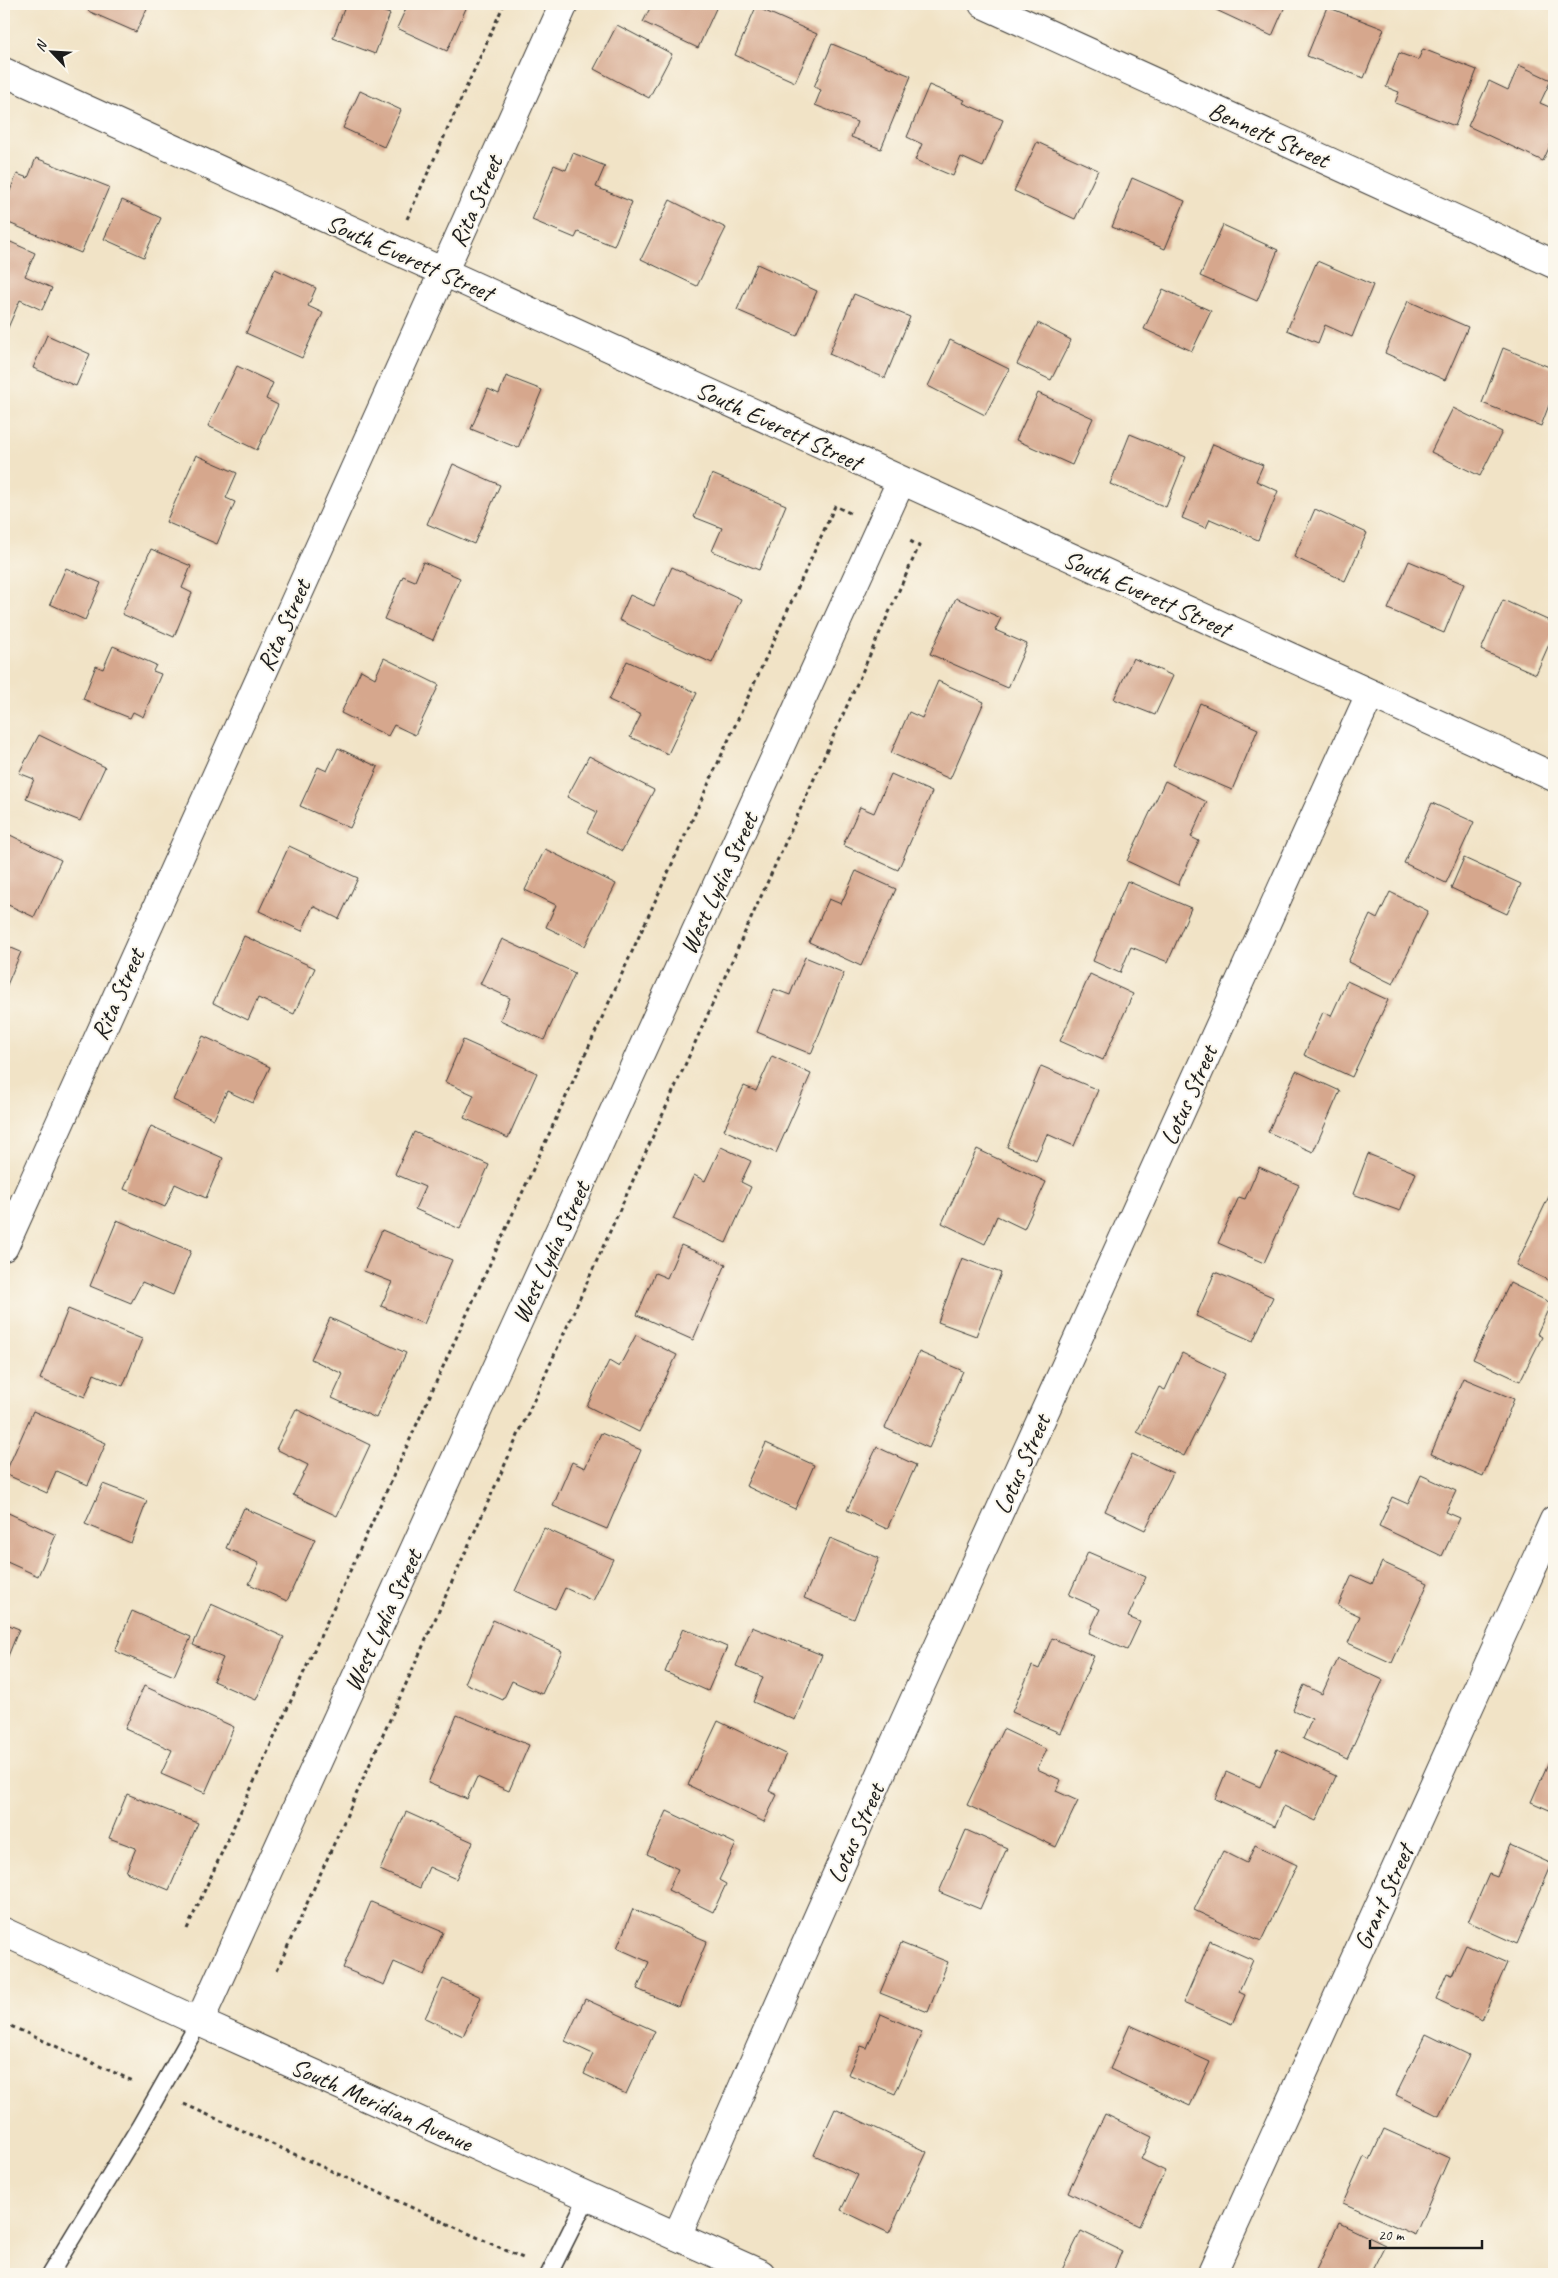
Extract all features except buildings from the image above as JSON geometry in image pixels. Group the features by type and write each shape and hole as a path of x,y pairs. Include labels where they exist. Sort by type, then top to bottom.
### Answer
{"street":[{"name":"Rita Street","path":"4,1247 564,4"},
{"name":"Bennett Street","path":"983,4 1554,264"},
{"name":"South Everett Street","path":"4,72 1554,777"},
{"name":"West Lydia Street","path":"199,2022 902,481"},
{"name":"Lotus Street","path":"677,2236 896,1740 1370,694"},
{"name":"Grant Street","path":"1212,2274 1554,1520"},
{"name":"South Meridian Avenue","path":"4,1932 199,2022 761,2274"}],"lane":[{"path":"50,2274 159,2093 199,2022"},
{"path":"550,2273 588,2196"}],"path":[{"path":"407,220 504,4"},
{"path":"4,2023 550,2273"}]}
